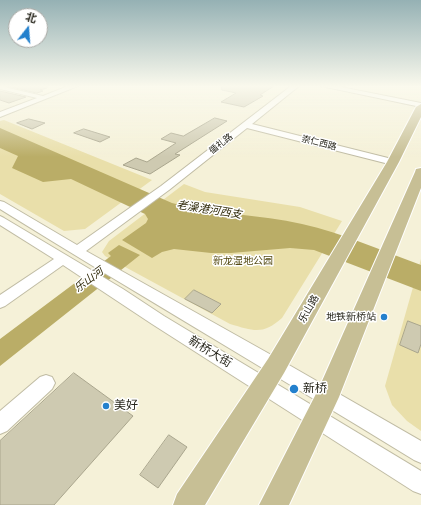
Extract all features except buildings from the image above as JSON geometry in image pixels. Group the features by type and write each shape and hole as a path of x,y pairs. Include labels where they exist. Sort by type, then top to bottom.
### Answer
{"main road":[{"name":"乐山路","path":"188,505 270,375 334,266 393,162 419,110"},
{"path":"274,505 322,407 421,172"}],"street":[{"path":"0,115 14,110"},
{"name":"循礼路","path":"77,251 165,188 265,110"},
{"name":"崇仁西路","path":"245,125 393,162"},
{"name":"新桥大街","path":"0,204 102,266 158,320 270,375"},
{"name":"新桥大街","path":"0,220 89,275 124,287 322,407 421,483"},
{"path":"0,302 63,259"},
{"path":"0,424 46,383"},
{"name":"新桥大街","path":"322,407 421,453"}],"green space":[{"path":"4,120 152,180 85,229 64,231 0,194 0,121"},
{"name":"新龙湿地公园","path":"184,184 205,192 300,207 342,221 282,318 269,327 252,330 230,324 105,256 102,252 109,241"},
{"path":"421,259 421,431 407,421 392,405 385,386"}],"water":[{"path":"0,128 172,203 205,210 270,218 302,224 347,237 421,265 421,291 314,250 290,248 231,253 211,253 174,249 162,252 152,258 122,240 146,223 148,219 145,214 71,179 43,182 12,168 18,156 0,148"},
{"name":"乐山河","path":"119,245 140,255 0,366 0,339 111,256 108,253"}],"place":[{"name":"地铁新桥站","path":"384,317"},
{"name":"新桥","path":"294,389"},
{"name":"美好","path":"106,406"}],"water label":[{"name":"老澡港河西支","path":"209,210"}]}
